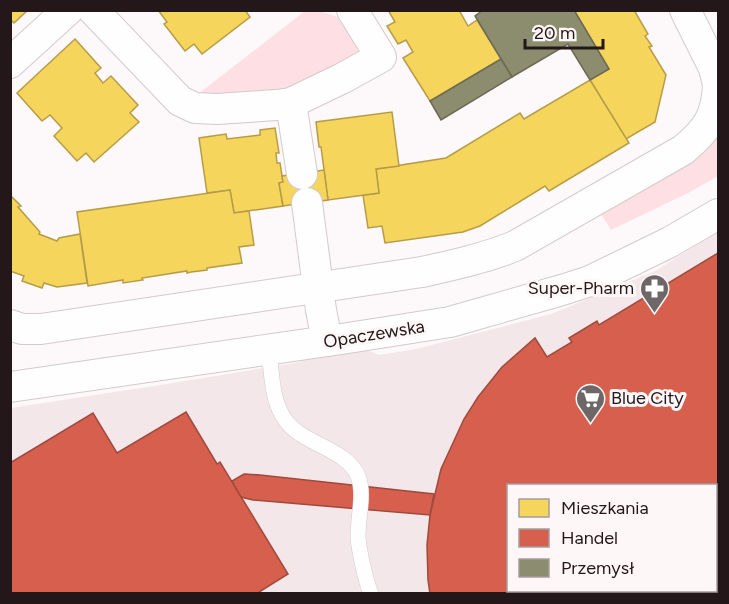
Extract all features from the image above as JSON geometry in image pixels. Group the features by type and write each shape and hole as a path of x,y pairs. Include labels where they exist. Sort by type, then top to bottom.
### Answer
{"street":[{"path":"10,63 68,10"},
{"path":"93,10 180,101 195,108 217,109 291,103 381,57 352,10"},
{"path":"10,325 22,329 41,329 422,272 497,253 515,246 683,150 699,137 711,121 717,103 718,85 714,68 685,10"},
{"path":"291,103 302,174"},
{"path":"307,203 327,341"},
{"name":"Opaczewska","path":"10,387 450,322 590,281 670,243 718,214"}],"lane":[{"path":"269,350 273,387 285,420 297,433 347,461 357,473 361,488 358,538 371,594"}],"shaded area":[{"path":"305,11 319,11 348,20 362,41 352,65 291,93 197,95"},
{"path":"718,138 718,176 611,230 599,211"},
{"name":"Blue City","path":"718,232 718,593 11,594 11,408 299,362 310,356 360,347 379,355 416,349 551,314 655,271"}],"building: Mieszkania":[{"path":"10,10 28,10 14,23 10,19"},
{"path":"158,10 245,10 250,17 202,54 194,44 185,51 164,24 167,22"},
{"path":"388,10 459,10 468,26 477,20 501,59 430,101 403,58 413,52 406,40 398,44 387,26 395,22"},
{"path":"574,10 634,10 648,34 645,36 652,46 649,47 666,75 655,122 626,139 590,80 609,69"},
{"path":"75,39 101,68 95,73 103,83 111,76 138,105 130,113 139,122 94,162 86,153 77,161 54,136 62,128 50,115 42,121 17,93"},
{"path":"590,80 629,143 549,191 545,186 480,226 463,232 385,243 382,226 368,228 363,195 379,193 376,169 446,158 520,113 524,119"},
{"path":"392,112 399,166 376,169 379,193 328,200 316,122"},
{"path":"275,128 279,153 276,153 277,163 280,163 283,182 279,183 283,206 234,213 230,190 207,193 199,138 226,134 227,139 260,135 260,130"},
{"path":"324,170 328,200 283,206 279,183 283,182 282,176"},
{"path":"230,190 234,213 249,211 254,245 239,247 242,263 123,283 123,280 88,286 77,212"},
{"path":"10,195 21,206 18,207 40,232 39,234 57,241 59,238 80,234 87,283 57,287 44,283 42,288 22,281 24,276 10,271"}],"building: Handel":[{"name":"Blue City","path":"718,253 718,594 430,594 427,545 430,515 441,469 464,419 502,367 535,338 547,357 572,342 569,338 597,321 599,325"},
{"path":"186,412 217,464 220,462 288,574 256,594 10,594 10,463 93,413 117,453"},
{"path":"244,474 434,494 430,515 253,500 241,497 232,481"}],"building: Przemysł":[{"path":"483,10 574,10 609,69 590,80 568,44 512,77 475,16"},
{"path":"501,59 512,77 441,120 430,101"}],"place":[{"name":"Super-Pharm","path":"655,314"},
{"name":"Blue City","path":"590,424"}]}
